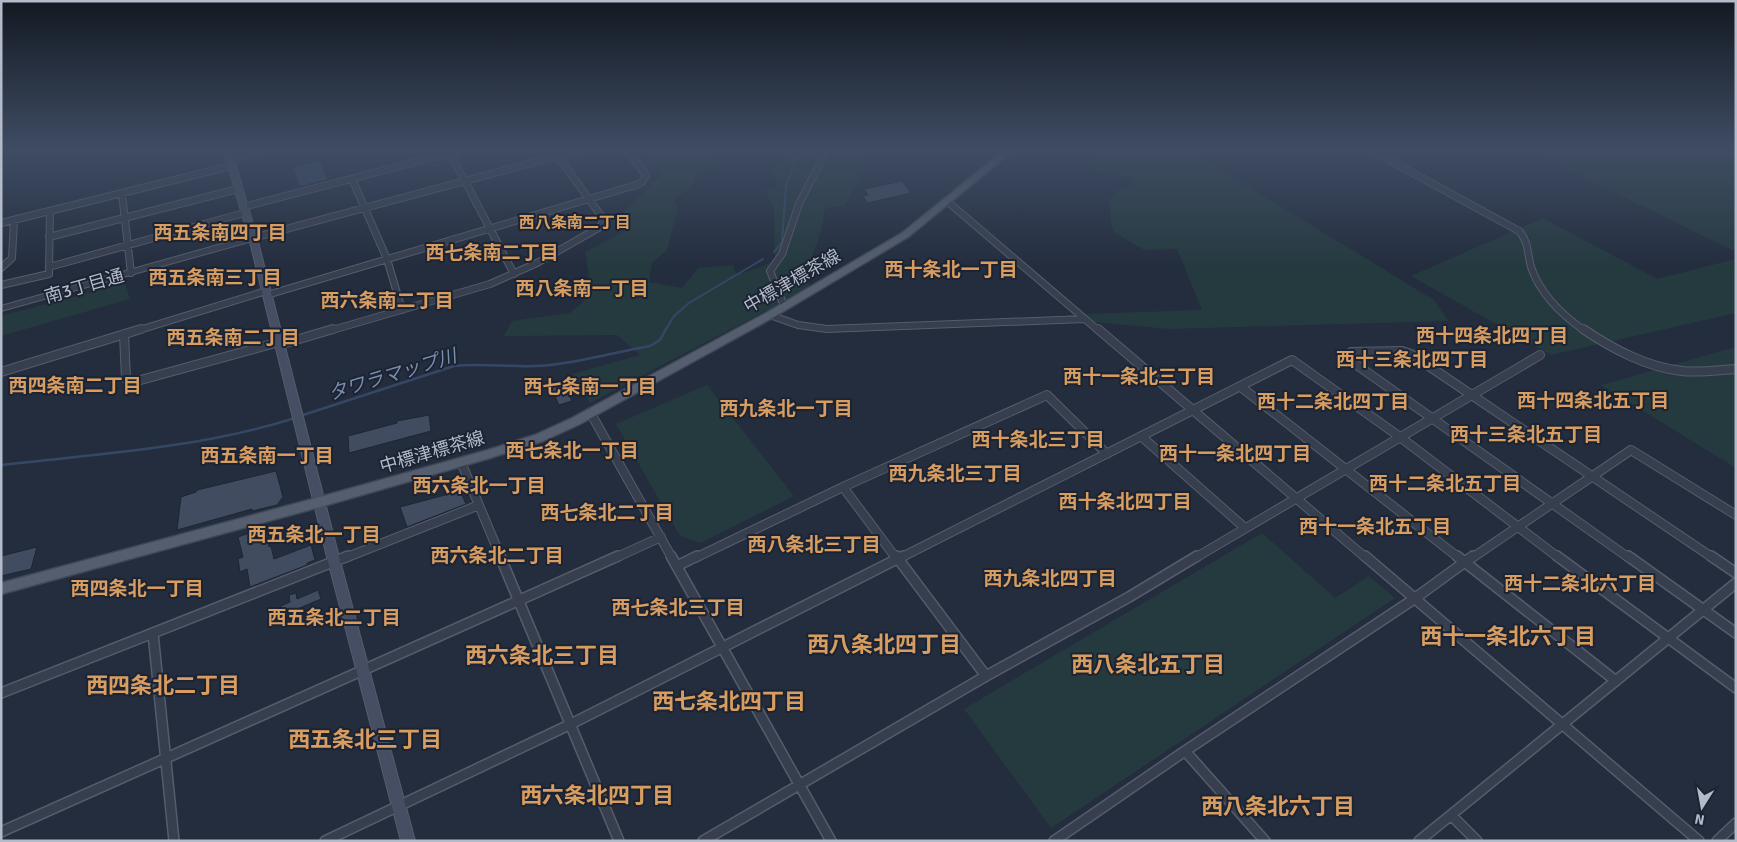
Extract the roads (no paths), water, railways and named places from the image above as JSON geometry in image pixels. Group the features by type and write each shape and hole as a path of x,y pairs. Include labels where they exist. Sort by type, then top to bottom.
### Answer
{"main road":[{"name":"中標津標茶線","path":"1,589 320,502 539,438 770,315 905,235 964,188"},
{"path":"238,189 253,238 334,562 408,841"}],"street":[{"path":"1,223 142,188"},
{"path":"49,267 320,188"},
{"path":"356,188 387,259 402,310"},
{"path":"253,238 442,188"},
{"path":"468,188 514,274"},
{"path":"124,334 126,379 137,382 402,310 490,284 538,264 604,223 581,188"},
{"path":"1,372 124,334 625,188"},
{"path":"784,306 770,271 782,254 799,204 807,188"},
{"path":"1441,188 1520,231 1528,241 1531,264 1544,292 1570,318 1595,337 1635,357 1670,370 1686,372 1736,369"},
{"path":"49,237 238,189"},
{"path":"122,194 131,273"},
{"path":"948,202 1699,841"},
{"path":"1,285 49,274 50,211"},
{"path":"1,268 12,258 14,220"},
{"name":"南3丁目通","path":"1,309 253,238"},
{"path":"770,315 798,325 827,328 1084,319"},
{"path":"1736,573 1411,354 1402,351 1351,352 1347,358 1736,633"},
{"path":"703,841 986,676 1129,598 1432,417 1472,396 1540,355"},
{"path":"326,841 571,724 1292,360 1400,437 1516,526 1736,688"},
{"path":"1241,387 1616,681"},
{"path":"677,566 843,487 1047,395 1107,454"},
{"path":"590,412 831,841"},
{"path":"1142,437 1245,528"},
{"path":"1054,841 1185,751 1414,599 1551,502 1631,450 1736,515"},
{"path":"461,462 619,841"},
{"path":"843,487 986,676"},
{"path":"1,693 479,505"},
{"path":"1,832 661,537"},
{"path":"1419,841 1736,583"},
{"path":"153,632 174,841"},
{"path":"1185,751 1265,841"},
{"path":"1451,815 1477,841"},
{"path":"1717,841 1736,823"}],"waterway":[{"name":"タワラマップ川","path":"774,252 782,242 786,188"},
{"name":"タワラマップ川","path":"665,331 674,316 689,303 763,259"},
{"name":"タワラマップ川","path":"300,416 454,366 535,366 579,361 650,346 660,340 666,329"},
{"name":"タワラマップ川","path":"1,465 149,449 223,436 295,418"}],"district":[{"name":"西八条南二丁目","path":"575,222"},
{"name":"西五条南四丁目","path":"220,232"},
{"name":"西七条南二丁目","path":"492,252"},
{"name":"西十条北一丁目","path":"951,269"},
{"name":"西五条南三丁目","path":"215,277"},
{"name":"西八条南一丁目","path":"582,288"},
{"name":"西六条南二丁目","path":"387,300"},
{"name":"西十四条北四丁目","path":"1492,335"},
{"name":"西五条南二丁目","path":"233,337"},
{"name":"西十三条北四丁目","path":"1412,359"},
{"name":"西十一条北三丁目","path":"1139,376"},
{"name":"西四条南二丁目","path":"75,385"},
{"name":"西七条南一丁目","path":"590,386"},
{"name":"西十四条北五丁目","path":"1593,400"},
{"name":"西十二条北四丁目","path":"1333,401"},
{"name":"西九条北一丁目","path":"786,408"},
{"name":"西十三条北五丁目","path":"1526,434"},
{"name":"西十条北三丁目","path":"1038,439"},
{"name":"西七条北一丁目","path":"572,450"},
{"name":"西十一条北四丁目","path":"1235,453"},
{"name":"西五条南一丁目","path":"267,455"},
{"name":"西九条北三丁目","path":"955,473"},
{"name":"西十二条北五丁目","path":"1445,483"},
{"name":"西六条北一丁目","path":"479,485"},
{"name":"西十条北四丁目","path":"1125,501"},
{"name":"西七条北二丁目","path":"607,512"},
{"name":"西十一条北五丁目","path":"1375,526"},
{"name":"西五条北一丁目","path":"314,534"},
{"name":"西八条北三丁目","path":"814,544"},
{"name":"西六条北二丁目","path":"497,555"},
{"name":"西九条北四丁目","path":"1050,578"},
{"name":"西十二条北六丁目","path":"1580,583"},
{"name":"西四条北一丁目","path":"137,588"},
{"name":"西七条北三丁目","path":"678,607"},
{"name":"西五条北二丁目","path":"334,617"},
{"name":"西十一条北六丁目","path":"1508,636"},
{"name":"西八条北四丁目","path":"884,644"},
{"name":"西六条北三丁目","path":"542,655"},
{"name":"西八条北五丁目","path":"1148,664"},
{"name":"西四条北二丁目","path":"163,685"},
{"name":"西七条北四丁目","path":"729,701"},
{"name":"西五条北三丁目","path":"365,739"},
{"name":"西六条北四丁目","path":"597,795"},
{"name":"西八条北六丁目","path":"1278,806"}]}
